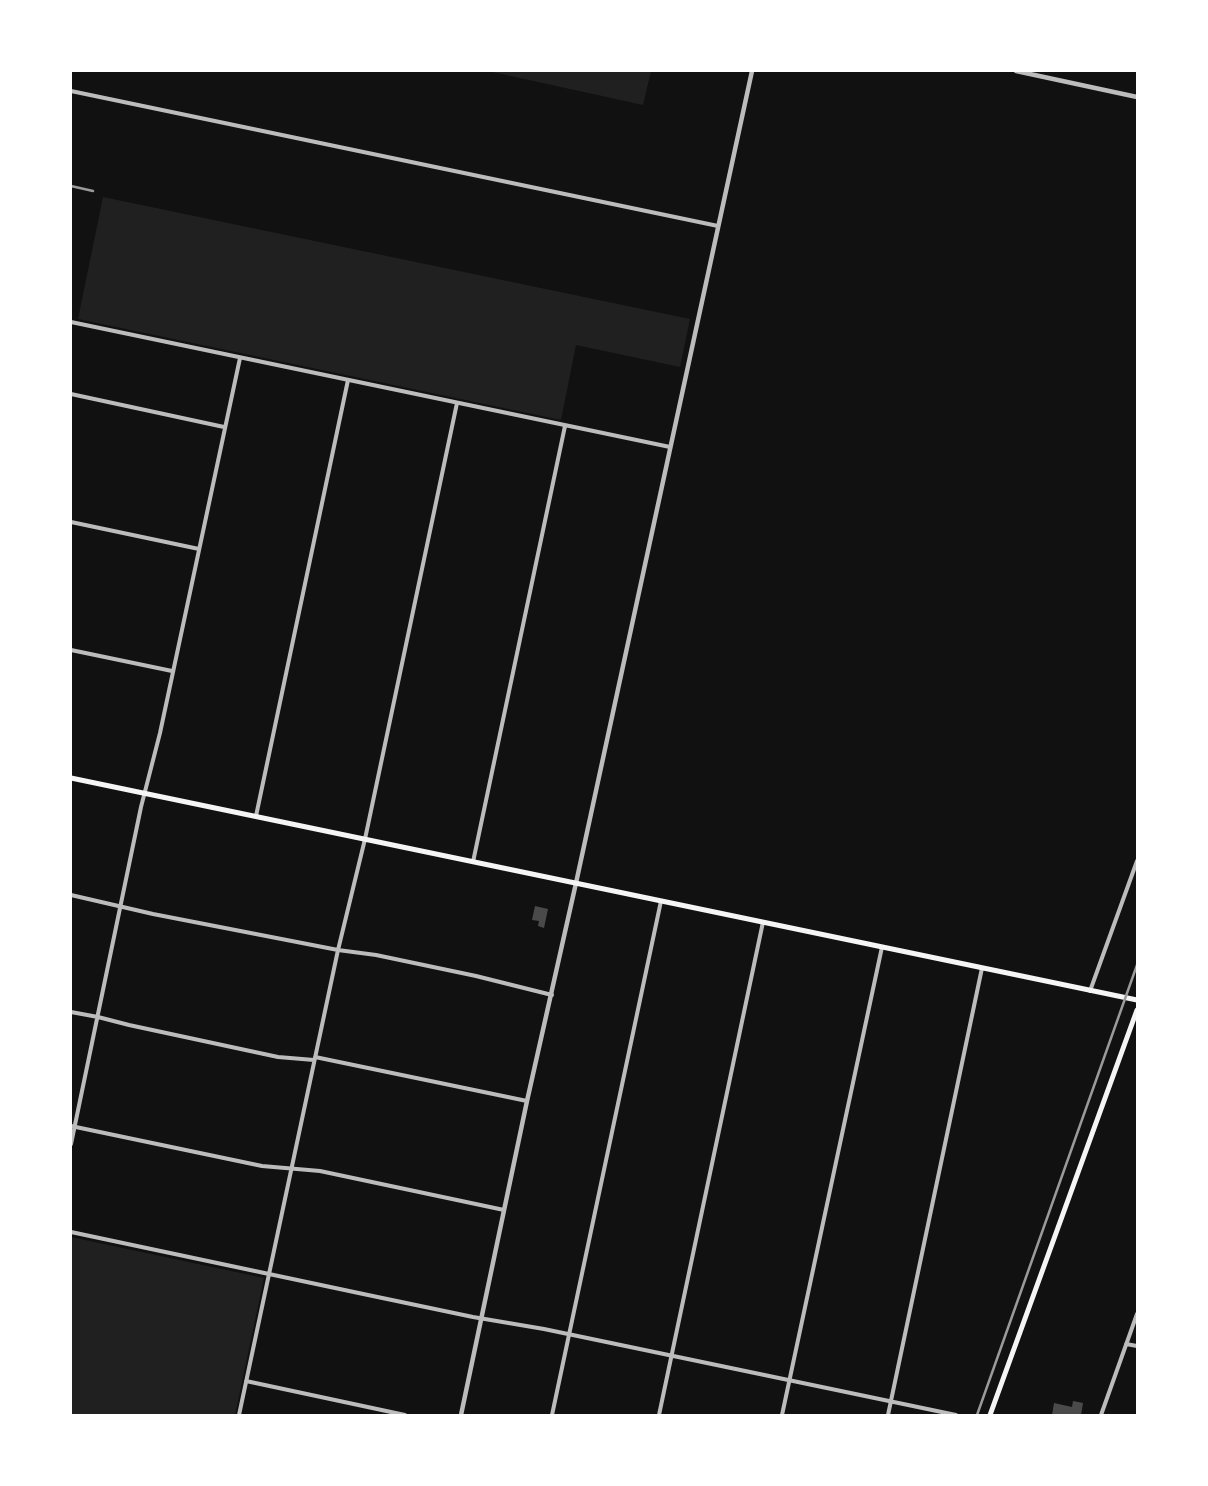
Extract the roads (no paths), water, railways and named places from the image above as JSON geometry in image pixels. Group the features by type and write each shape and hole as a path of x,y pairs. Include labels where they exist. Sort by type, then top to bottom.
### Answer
{"main road":[{"path":"71,778 1137,1000"},
{"path":"990,1415 1137,1010"}],"street":[{"path":"462,1415 527,1101 552,995 752,71"},
{"path":"1016,71 1137,97"},
{"path":"71,91 718,226"},
{"path":"71,322 670,447"},
{"path":"71,1144 73,1126 240,358"},
{"path":"256,816 348,380"},
{"path":"71,394 224,427"},
{"path":"239,1415 314,1059 365,839 457,403"},
{"path":"473,862 565,426"},
{"path":"71,522 199,549"},
{"path":"71,650 172,671"},
{"path":"1090,991 1137,861"},
{"path":"71,895 153,914 338,950 376,954 552,995"},
{"path":"552,1415 661,901"},
{"path":"658,1415 762,922"},
{"path":"782,1415 882,947"},
{"path":"888,1415 982,968"},
{"path":"71,1012 278,1058 314,1059 527,1101"},
{"path":"73,1126 262,1166 320,1171 504,1210"},
{"path":"71,1232 956,1415"},
{"path":"1101,1415 1137,1314"},
{"path":"1126,1344 1137,1346"},
{"path":"246,1381 405,1415"}],"railway":[{"path":"71,186 93,191"},
{"path":"977,1415 1137,965"}]}
